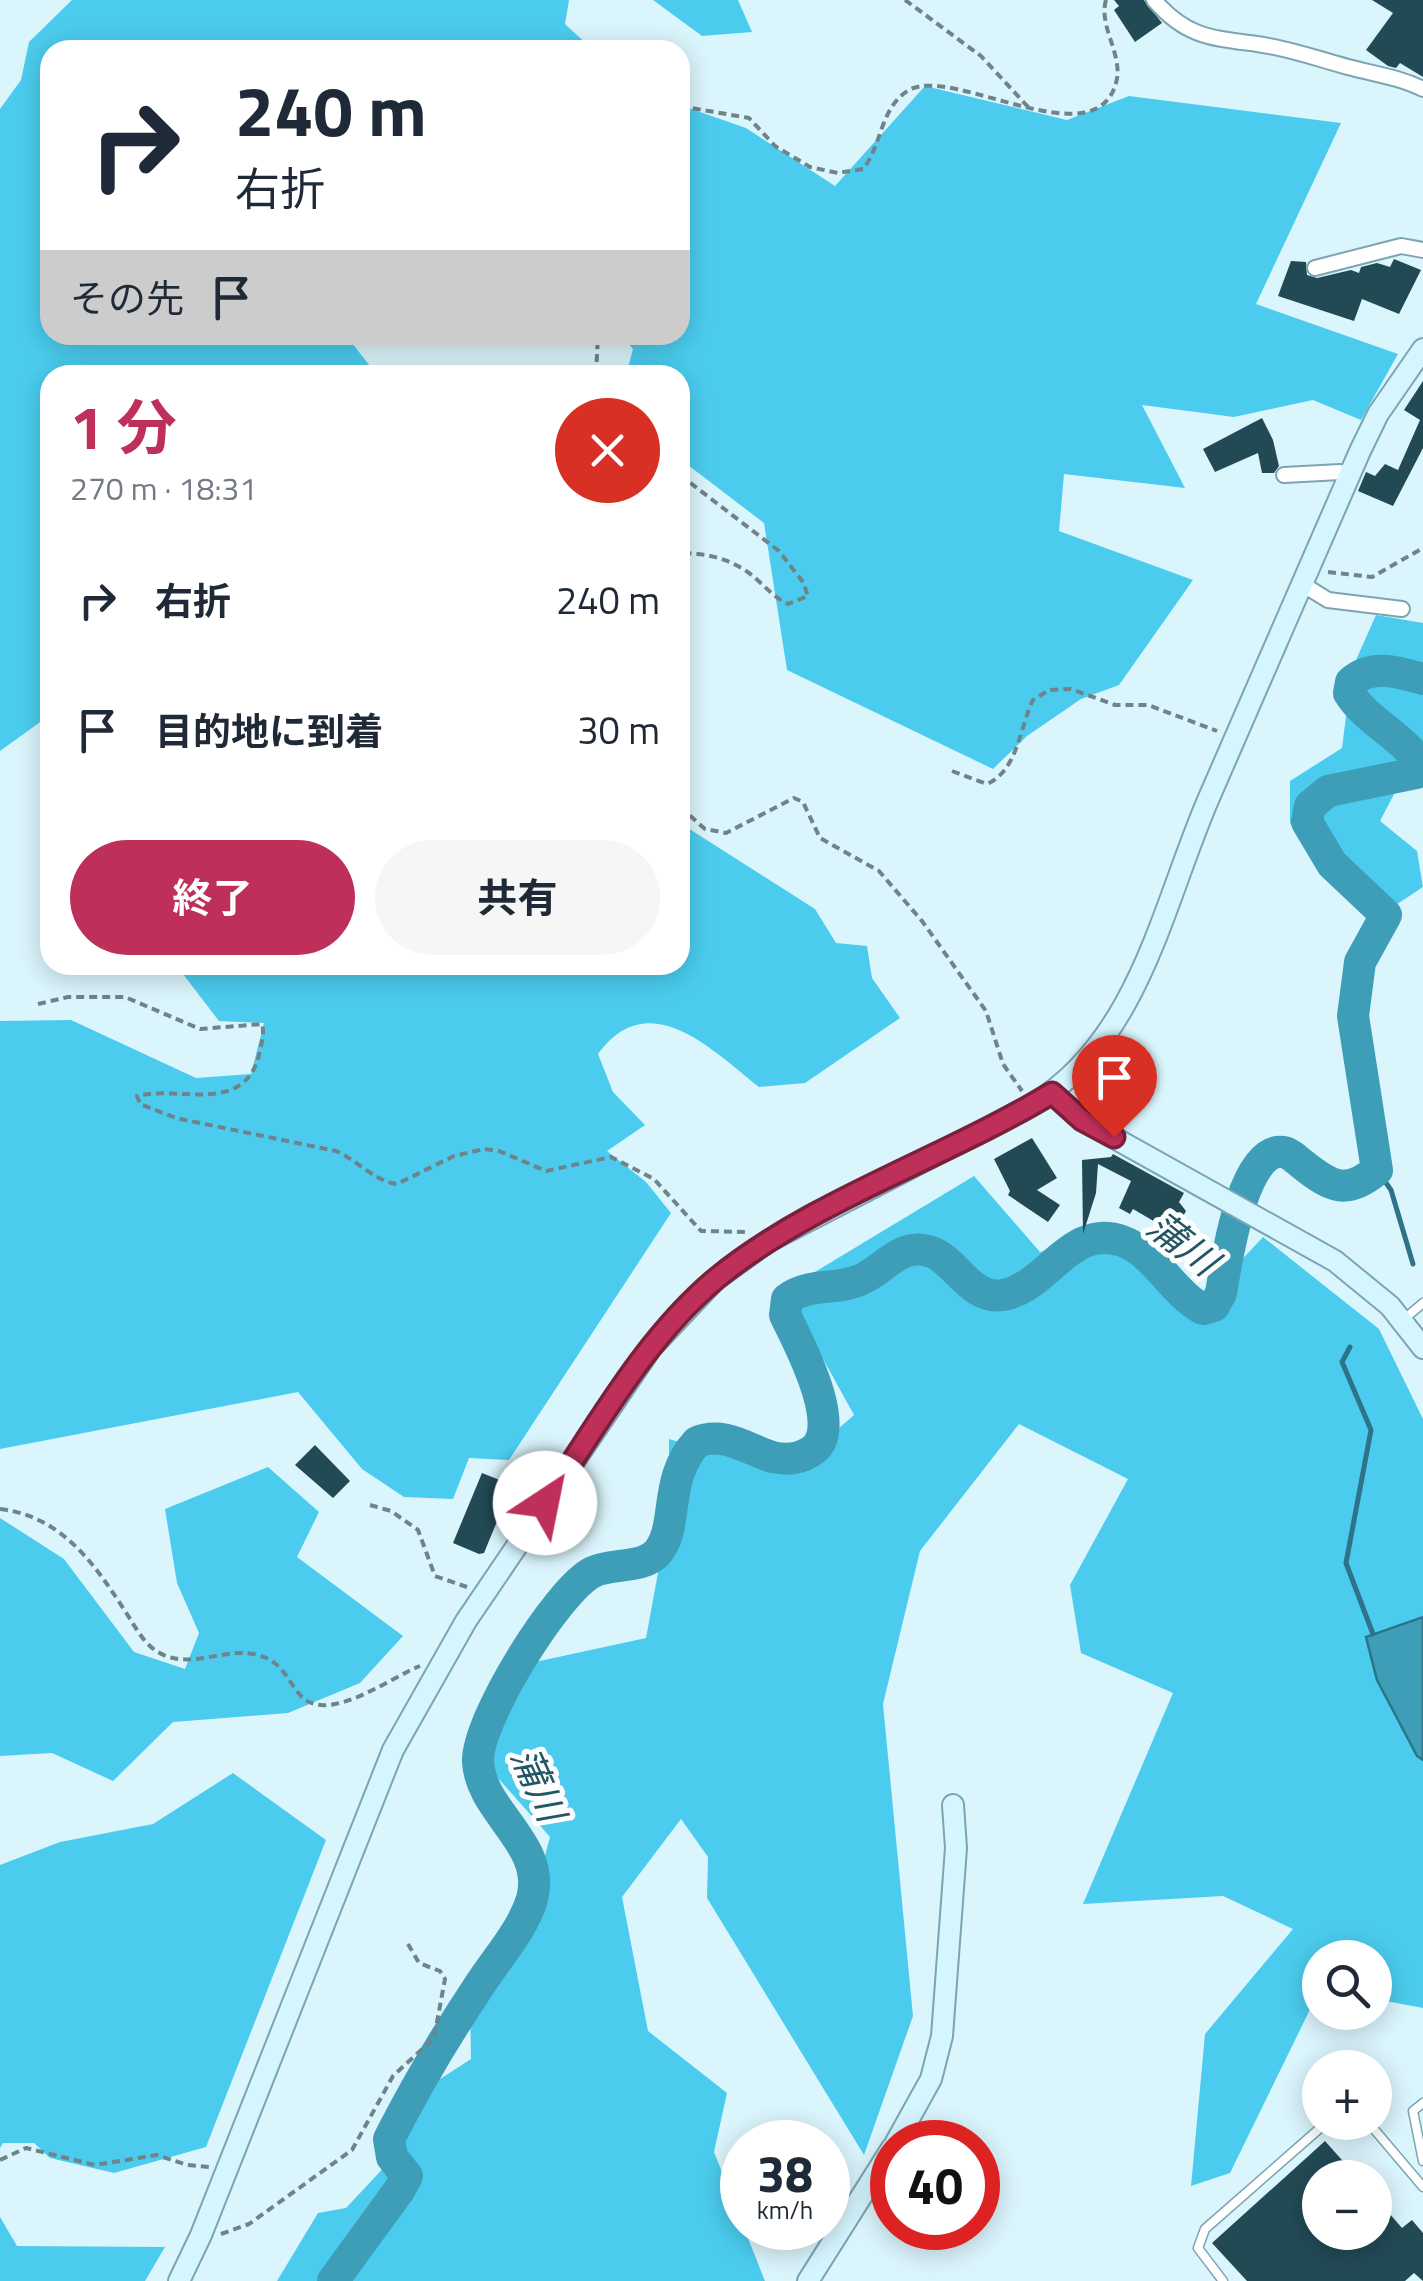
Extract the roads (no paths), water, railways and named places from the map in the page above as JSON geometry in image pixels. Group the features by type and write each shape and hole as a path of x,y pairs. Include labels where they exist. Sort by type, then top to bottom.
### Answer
{"street":[{"path":"1154,0 1172,21 1199,34 1230,44 1256,44 1332,61 1423,89"},
{"path":"1315,268 1401,246 1423,250"},
{"path":"179,2281 201,2235 393,1750 437,1668 484,1594 651,1348 716,1280 766,1243 1043,1099 1087,1062 1125,1006 1236,738 1378,414 1423,348"},
{"path":"1284,476 1340,472 1349,476"},
{"path":"1306,575 1328,600 1402,609"},
{"path":"1043,1099 1284,1231 1357,1276 1403,1320 1423,1348"},
{"path":"908,2120 931,2079 942,2036 956,1848 953,1805"},
{"path":"808,2281 870,2183"}],"lane":[{"path":"1403,1320 1423,1303"},
{"path":"1423,2103 1413,2112 1423,2161"},
{"path":"1224,2281 1198,2248 1205,2229 1306,2140"},
{"path":"1384,2140 1422,2182"}],"waterway":[{"name":"蒲川","path":"333,2281 407,2176 392,2157 389,2139 442,2044 515,1934 532,1899 534,1879 530,1862 482,1780 478,1762 490,1717 541,1629 578,1583 593,1572 635,1564 657,1553 668,1530 679,1472 697,1442 726,1440 787,1459 810,1452 820,1441 824,1426 822,1407 785,1315 787,1299 805,1290 860,1280 912,1250 934,1253 973,1287 1003,1295 1033,1281 1073,1248 1104,1238 1122,1241 1145,1254 1203,1309 1214,1306 1221,1293 1238,1210 1257,1168 1269,1155 1288,1154 1322,1179 1340,1185 1357,1183 1377,1170 1353,1016 1360,962 1386,915 1332,864 1307,822 1310,806 1328,791 1416,773 1420,765 1406,746 1357,703 1349,693 1351,682 1376,671 1423,679"},
{"path":"1377,1170 1391,1190 1413,1264"},
{"path":"1350,1347 1342,1362 1371,1430 1346,1563 1373,1634"}]}
